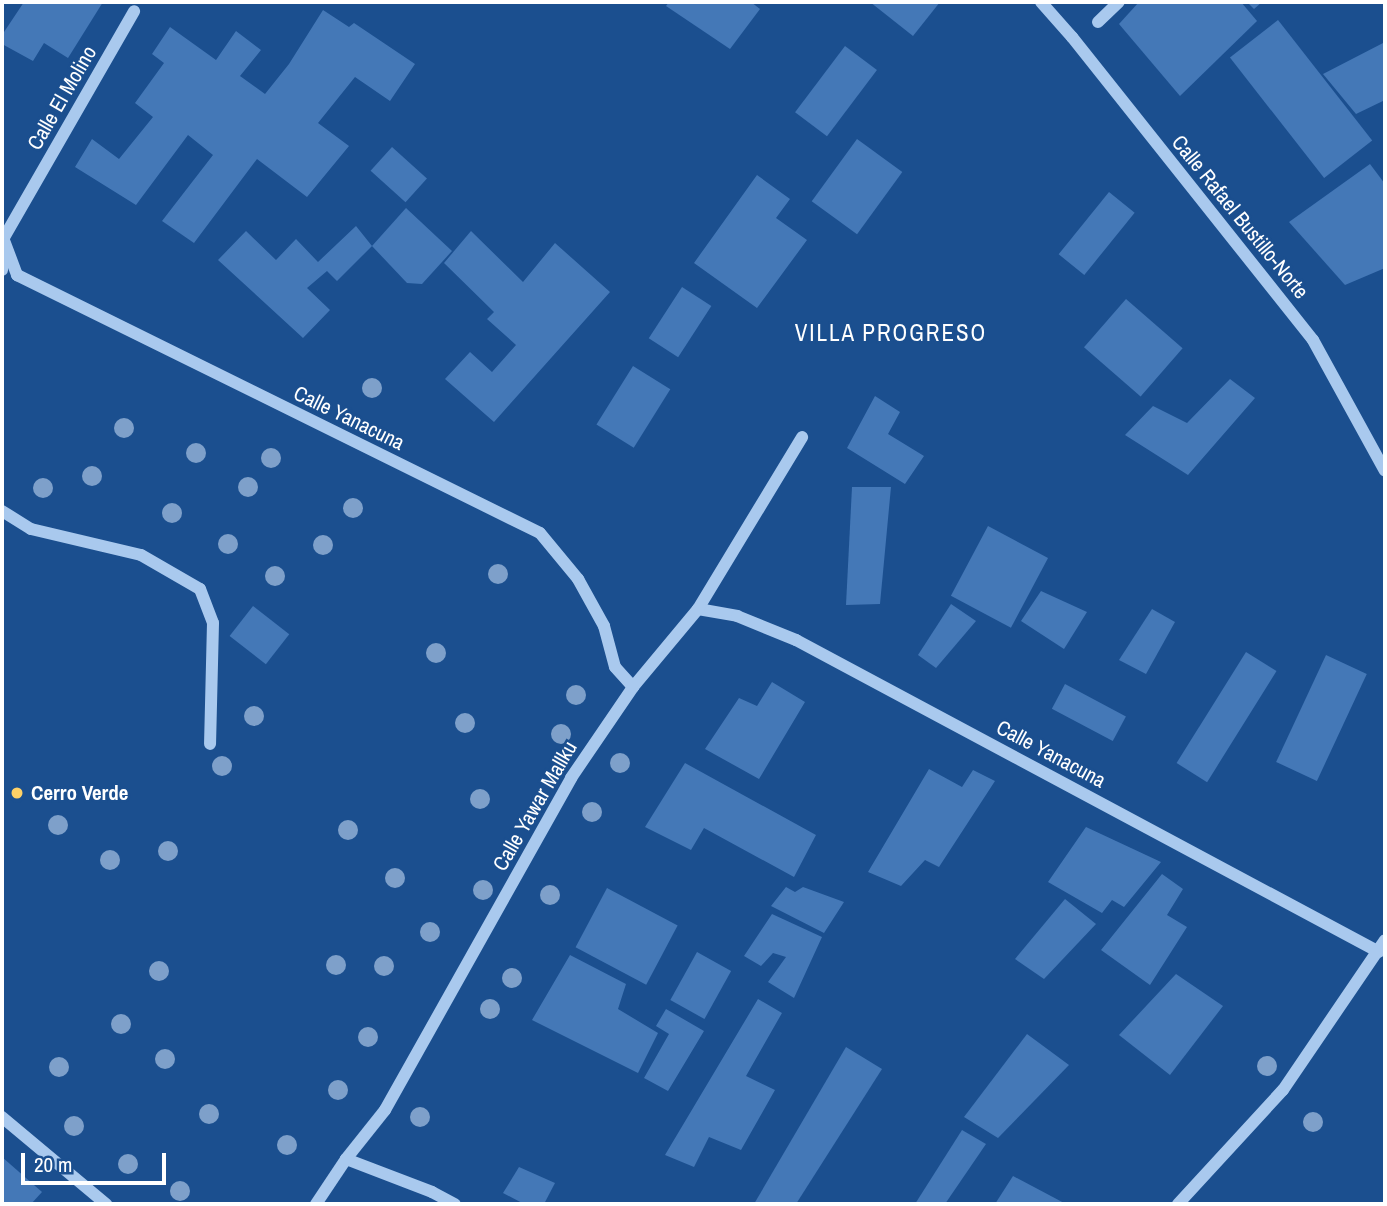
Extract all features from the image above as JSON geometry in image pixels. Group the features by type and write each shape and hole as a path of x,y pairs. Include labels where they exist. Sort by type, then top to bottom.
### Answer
{"street":[{"name":"Calle Rafael Bustillo-Norte","path":"1041,2 1072,37 1313,340 1385,471"},
{"path":"1098,22 1119,2"},
{"name":"Calle El Molino","path":"3,238 134,11"},
{"path":"2,270 3,238"},
{"name":"Calle Yanacuna","path":"3,238 17,275 540,533 578,579 604,626 615,667 633,687"},
{"name":"Calle Yawar Mallku","path":"316,1204 345,1159 385,1110 571,778 633,687 698,609 802,437"},
{"path":"2,511 31,529 141,555 200,589 213,623 210,744"},
{"name":"Calle Yanacuna","path":"698,609 737,616 796,640 1382,946"},
{"path":"1178,1204 1283,1090 1382,946"},
{"path":"2,1117 106,1204"},
{"path":"345,1159 432,1192 455,1204"}],"building":[{"path":"24,2 103,2 68,58 44,43 33,61 2,44 2,35"},
{"path":"669,2 751,2 760,9 730,49 666,6"},
{"path":"870,2 940,2 913,36"},
{"path":"1139,2 1241,2 1257,21 1180,96 1119,24"},
{"path":"1247,2 1262,2 1254,9"},
{"path":"323,10 349,27 354,23 415,64 390,101 355,77 318,123 349,146 307,197 257,159 194,243 162,221 213,155 188,135 136,205 75,167 92,139 119,159 153,117 135,103 164,63 152,54 170,27 216,60 236,31 261,50 240,76 265,94 289,64"},
{"path":"1278,20 1372,141 1324,178 1230,58"},
{"path":"1385,42 1385,100 1356,114 1323,74"},
{"path":"845,46 877,70 827,136 795,112"},
{"path":"857,139 902,172 857,234 812,201"},
{"path":"392,147 427,178 406,202 371,171"},
{"path":"1370,164 1385,184 1385,268 1345,285 1289,222"},
{"path":"757,175 790,199 776,218 807,240 757,308 694,263"},
{"path":"1109,192 1135,213 1084,275 1059,254"},
{"path":"406,208 452,251 422,284 407,283 372,246"},
{"path":"356,226 372,246 337,281 327,271 307,288 330,310 303,338 218,260 246,231 276,260 296,239 318,262"},
{"path":"471,231 523,282 555,243 610,292 494,422 445,379 470,352 492,372 516,345 487,319 494,312 444,263"},
{"path":"682,287 711,306 678,357 649,338"},
{"path":"1126,299 1183,348 1141,397 1084,347"},
{"path":"633,366 670,389 634,448 596,425"},
{"path":"1230,379 1255,398 1188,475 1125,435 1153,406 1187,423"},
{"path":"875,396 900,412 888,434 924,456 905,484 847,448"},
{"path":"852,487 891,487 880,604 846,605"},
{"path":"988,526 1048,558 1011,628 951,596"},
{"path":"1041,591 1087,612 1064,649 1021,621"},
{"path":"951,604 976,621 936,668 918,655"},
{"path":"253,606 289,634 266,664 230,636"},
{"path":"1152,609 1175,622 1146,674 1119,660"},
{"path":"1246,652 1277,671 1207,782 1177,763"},
{"path":"1326,655 1367,674 1317,781 1276,762"},
{"path":"772,682 805,702 759,779 705,749 739,698 757,706"},
{"path":"1065,684 1126,716 1113,741 1052,709"},
{"path":"685,763 816,835 794,877 704,828 691,850 645,827"},
{"path":"929,769 962,787 973,770 995,781 939,867 925,860 901,886 868,872"},
{"path":"1086,827 1161,862 1124,907 1112,900 1102,913 1048,882"},
{"path":"1162,874 1183,889 1167,915 1187,927 1150,985 1101,950"},
{"path":"786,887 795,892 803,887 844,902 824,933 771,906"},
{"path":"607,888 678,926 646,985 576,947"},
{"path":"1065,899 1096,924 1044,979 1015,959"},
{"path":"772,914 822,937 794,998 768,982 786,957 773,953 761,966 744,956"},
{"path":"697,952 731,971 704,1019 670,1000"},
{"path":"570,955 626,984 618,1009 658,1033 638,1073 532,1020"},
{"path":"1176,974 1223,1006 1170,1075 1119,1035"},
{"path":"758,999 782,1013 746,1076 775,1090 741,1150 709,1137 694,1167 665,1155"},
{"path":"666,1009 704,1031 668,1091 644,1078 669,1034 656,1026"},
{"path":"1027,1034 1069,1065 998,1138 964,1117"},
{"path":"846,1047 882,1069 796,1204 754,1204"},
{"path":"962,1130 986,1144 945,1204 915,1204"},
{"path":"2,1157 42,1192 31,1204 2,1204"},
{"path":"519,1167 555,1183 544,1204 524,1204 503,1193"},
{"path":"1013,1176 1066,1204 995,1204"}],"place":[{"name":"Cerro Verde","path":"17,793"}],"district":[{"name":"VILLA PROGRESO","path":"891,333"}]}
